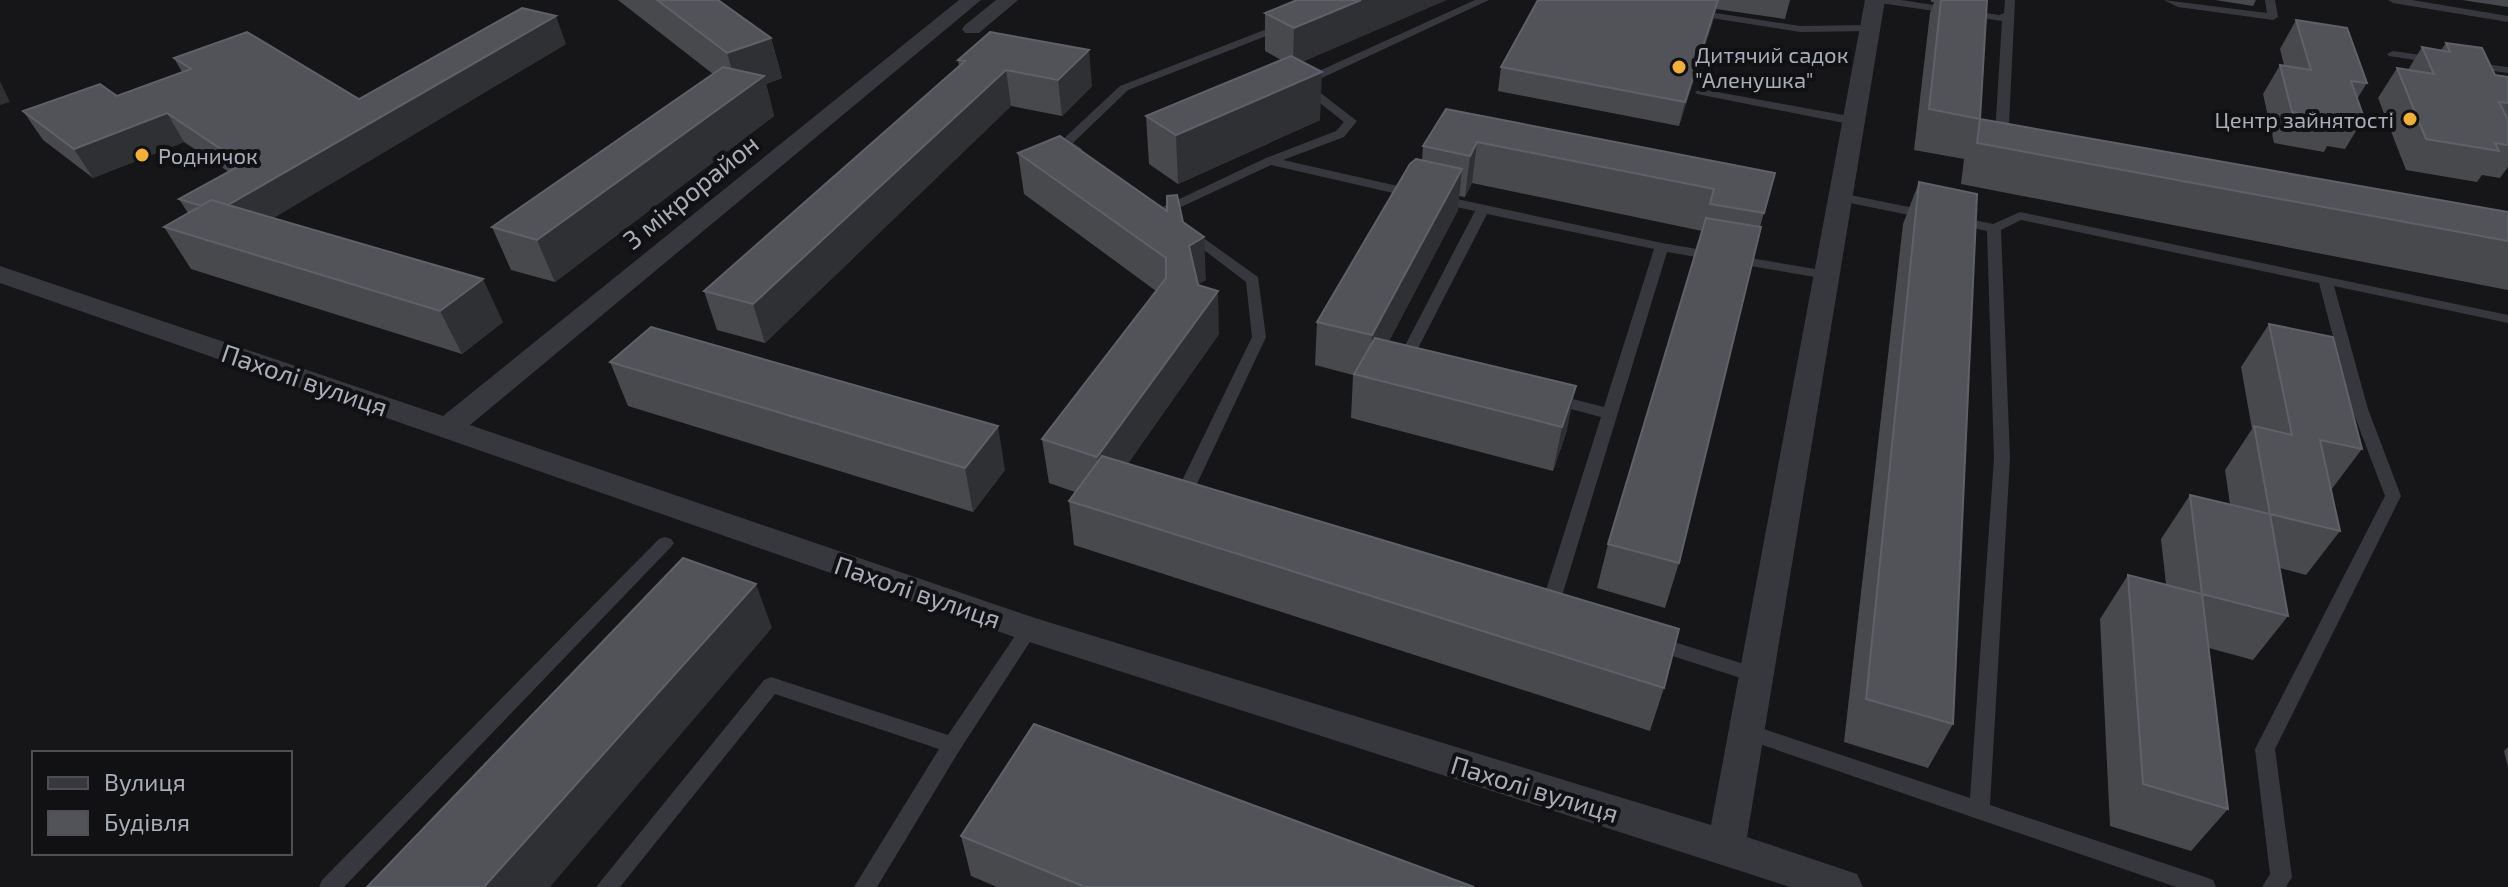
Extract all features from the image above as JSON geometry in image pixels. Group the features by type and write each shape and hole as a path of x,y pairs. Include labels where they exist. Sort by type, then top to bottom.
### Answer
{"street":[{"name":"3 мікрорайон","path":"447,428 971,0"},
{"path":"972,29 1008,0"},
{"path":"1726,847 1875,9"},
{"name":"Пахолі вулиця","path":"0,274 1029,629 1726,847 1843,887"}],"lane":[{"path":"1215,501 1185,491 1259,337 1253,280 1155,207 1340,134 1351,121 1301,83 1484,0"},
{"path":"2010,0 2001,134 2006,151 2016,155"},
{"path":"2169,0 2190,6 2273,17 2270,0"},
{"path":"2393,0 2508,19"},
{"path":"1690,12 1800,29 1875,9 2000,18 2008,15"},
{"path":"1089,160 1065,143 1124,88 1306,16"},
{"path":"2393,54 2508,70"},
{"path":"1701,92 1854,121"},
{"path":"1270,161 1662,247 1827,275"},
{"path":"1840,197 1994,228 2020,216 2508,319"},
{"path":"1419,365 1404,361 1483,209"},
{"path":"1979,809 2002,458 1994,228"},
{"path":"1549,609 1662,247"},
{"path":"2273,887 2281,877 2265,749 2393,496 2360,409 2325,281"},
{"path":"1536,395 1610,414"},
{"path":"330,887 665,543"},
{"path":"865,887 952,745 1029,629"},
{"path":"1638,637 1756,675"},
{"path":"607,887 771,685 952,745"},
{"path":"1746,731 2205,887"}],"building":[{"path":"657,0 718,0 771,38 727,53"},
{"path":"1297,0 1361,0 1294,28 1265,13"},
{"path":"1538,0 1718,0 1685,102 1501,67"},
{"path":"1941,0 1987,0 1980,119 1929,109"},
{"path":"522,8 556,16 228,205 211,200 201,206 179,199 243,164 167,113 74,149 23,111 100,84 117,96 191,69 174,58 247,32 359,99"},
{"path":"2296,20 2347,28 2367,83 2351,81 2364,118 2341,115 2343,121 2292,112 2280,65 2311,70"},
{"path":"990,32 1089,50 1058,80 1006,70 753,304 704,291 965,61 958,60"},
{"path":"2446,43 2482,48 2495,75 2508,77 2508,103 2499,102 2508,120 2508,145 2495,143 2499,151 2426,139 2397,68 2434,74 2422,47 2450,52"},
{"path":"1291,56 1322,72 1176,135 1146,116"},
{"path":"723,67 764,76 537,240 492,227"},
{"path":"1446,109 1775,173 1764,213 1710,204 1714,189 1477,142 1470,156 1423,146"},
{"path":"1980,119 2508,212 2508,241 1977,143"},
{"path":"1060,136 1167,211 1167,196 1177,195 1183,222 1204,237 1189,246 1198,285 1218,291 1097,457 1042,439 1166,278 1166,258 1018,153"},
{"path":"1416,159 1462,169 1372,335 1317,322 1410,164"},
{"path":"1919,182 1977,194 1953,724 1866,699"},
{"path":"211,200 483,279 440,311 164,227"},
{"path":"1706,218 1761,227 1679,563 1608,544"},
{"path":"2269,324 2333,337 2362,449 2320,440 2340,531 2270,514 2254,426 2292,435"},
{"path":"651,327 998,426 965,468 610,362"},
{"path":"1375,338 1576,386 1562,427 1354,374"},
{"path":"1102,456 1679,629 1664,688 1069,501"},
{"path":"2190,495 2270,514 2288,616 2202,594"},
{"path":"683,558 756,584 484,887 367,887"},
{"path":"2128,575 2202,594 2228,809 2143,784"},
{"path":"1034,724 1474,887 1085,887 961,836"}],"place":[{"name":"Дитячий садок \"Аленушка\"","path":"1679,67"},
{"name":"Центр зайнятості","path":"2410,119"},
{"name":"Родничок","path":"142,155"}]}
